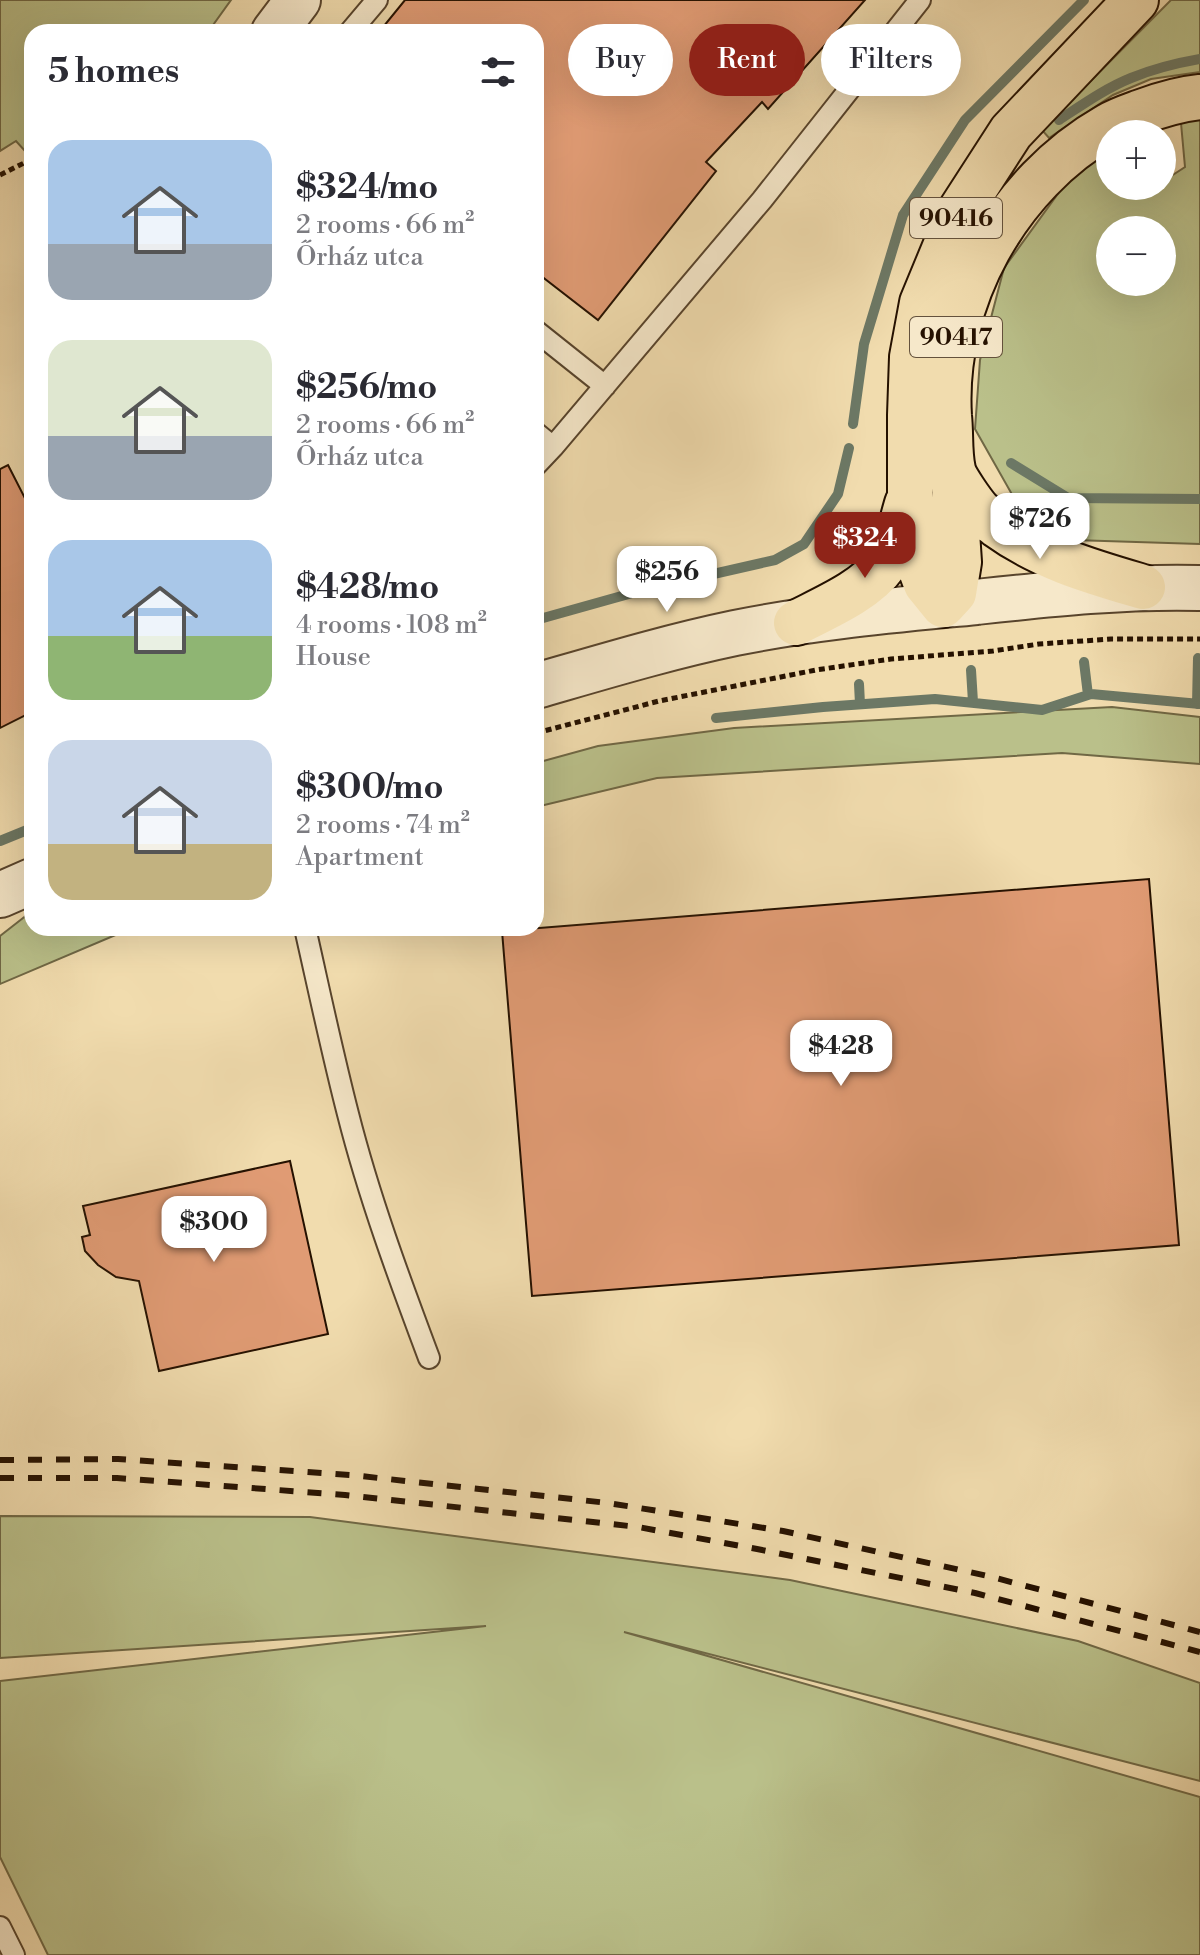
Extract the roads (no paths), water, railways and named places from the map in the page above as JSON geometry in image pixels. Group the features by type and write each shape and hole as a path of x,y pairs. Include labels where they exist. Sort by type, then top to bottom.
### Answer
{"highway":[{"name":"90416","path":"943,605 926,584 919,565 910,494 912,357 922,303 960,211 1011,132 1136,0"},
{"name":"90417","path":"943,605 954,593 959,562 949,406 950,371 965,303 982,263 1006,220 1039,180 1077,147 1109,125 1173,102 1200,97"},
{"path":"953,473 980,511 1017,540 1045,555 1143,587"},
{"name":"90416","path":"796,623 840,600 870,580 885,564 896,542 910,494"}],"street":[{"path":"280,24 298,0"},
{"path":"544,684 658,651 796,623 1047,595 1143,587 1200,588"},
{"path":"0,895 24,884"}],"lane":[{"path":"357,24 377,0"},
{"path":"544,457 762,200 920,0"},
{"path":"544,337 605,386"},
{"path":"544,440 553,447"},
{"path":"307,936 361,1160 393,1261 429,1358"},
{"path":"0,1927 14,1955"}],"waterway":[{"path":"853,424 864,344 903,215 965,120 1084,0"},
{"path":"1059,120 1131,78 1200,59"},
{"path":"544,618 643,590 775,560 804,544 838,494 849,448"},
{"path":"1011,463 1068,498 1200,499"},
{"path":"1197,704 1198,658"},
{"path":"1084,662 1088,695"},
{"path":"971,670 973,702"},
{"path":"859,684 860,704"},
{"path":"716,718 935,699 1042,710 1091,694 1200,704"},
{"path":"0,841 24,831"}],"railway":[{"path":"0,1460 118,1459 351,1475 608,1503 783,1531 992,1577 1200,1632"},
{"path":"0,1478 117,1478 345,1495 638,1527 975,1593 1200,1652"}]}
